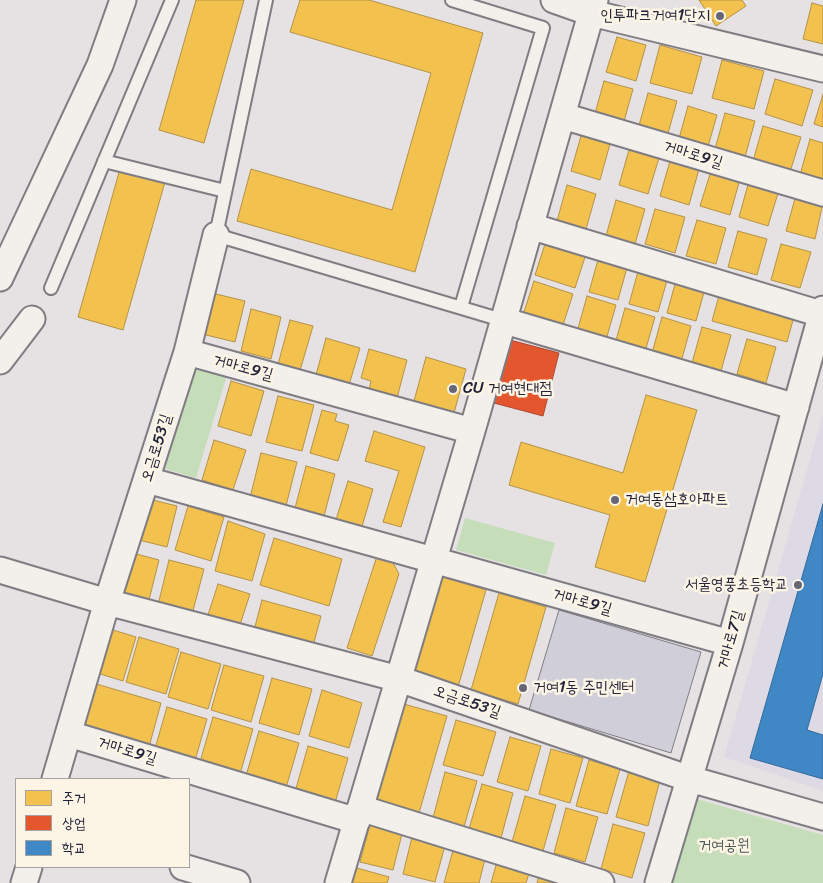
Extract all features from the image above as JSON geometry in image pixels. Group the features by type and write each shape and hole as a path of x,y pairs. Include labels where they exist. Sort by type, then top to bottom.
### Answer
{"street":[{"path":"0,278 100,65 123,0"},
{"path":"554,0 593,6 823,69"},
{"path":"338,883 472,431 502,320 593,6"},
{"name":"거마로9길","path":"562,116 823,193"},
{"path":"530,226 822,311"},
{"name":"오금로53길","path":"56,778 107,602 187,352 216,235"},
{"name":"거마로7길","path":"658,883 730,643 822,311"},
{"path":"0,361 8,334 32,319"},
{"path":"502,320 796,407"},
{"name":"거마로9길","path":"187,352 472,431"},
{"name":"거마로9길","path":"147,480 730,643"},
{"name":"오금로53길","path":"0,570 107,602 399,679 690,779 823,817"},
{"name":"거마로9길","path":"70,734 601,883"},
{"path":"24,883 29,868"},
{"path":"186,868 238,883"}],"lane":[{"path":"51,288 172,0"},
{"path":"266,0 216,235 502,320"},
{"path":"452,0 542,28 461,307"},
{"path":"104,161 225,191"}],"shaded area":[{"name":"서울영풍초등학교","path":"823,414 823,791 724,757"}],"green space":[{"path":"190,364 227,375 196,478 159,467"},
{"path":"465,518 555,543 546,575 456,550"},
{"name":"거여공원","path":"697,799 823,835 823,883 672,883"}],"building: 주거":[{"path":"196,0 244,0 204,143 159,130"},
{"path":"300,0 369,0 483,33 415,272 237,221 251,169 392,210 431,73 290,32"},
{"name":"인투파크거여1단지","path":"699,0 742,0 746,6 716,26"},
{"path":"812,3 823,6 823,44 803,39"},
{"path":"617,37 646,45 636,81 606,72"},
{"path":"660,45 702,57 692,94 650,83"},
{"path":"722,60 764,71 754,109 712,98"},
{"path":"775,79 813,90 802,126 765,114"},
{"path":"604,81 633,89 623,125 594,117"},
{"path":"648,93 677,101 667,137 638,129"},
{"path":"823,94 823,127 814,124"},
{"path":"688,106 717,115 707,150 678,142"},
{"path":"725,113 755,121 745,157 715,149"},
{"path":"763,126 801,137 790,172 753,161"},
{"path":"581,136 610,144 600,180 571,171"},
{"path":"810,139 823,143 823,182 800,175"},
{"path":"629,150 659,158 648,194 619,185"},
{"path":"670,161 699,169 689,205 660,196"},
{"path":"120,169 165,182 123,330 78,317"},
{"path":"711,171 740,179 730,215 700,206"},
{"path":"749,181 779,190 768,226 739,217"},
{"path":"567,185 596,194 586,229 557,221"},
{"path":"796,195 823,203 815,239 786,231"},
{"path":"616,200 645,209 635,244 606,236"},
{"path":"655,209 685,217 675,253 645,244"},
{"path":"697,220 726,228 716,264 686,256"},
{"path":"738,231 767,239 757,275 728,267"},
{"path":"546,241 586,254 575,288 535,275"},
{"path":"781,244 811,252 800,288 771,280"},
{"path":"599,256 628,264 618,300 589,292"},
{"path":"639,268 668,277 658,312 629,304"},
{"path":"677,277 706,285 696,321 667,313"},
{"path":"534,281 573,294 562,328 523,315"},
{"path":"720,292 795,313 787,342 712,321"},
{"path":"212,293 245,301 235,342 202,334"},
{"path":"587,296 616,305 606,340 577,332"},
{"path":"625,308 655,317 645,352 615,344"},
{"path":"251,309 281,317 271,359 241,351"},
{"path":"662,317 691,326 681,362 652,353"},
{"path":"290,320 313,326 299,374 277,368"},
{"path":"702,327 731,335 721,371 692,363"},
{"path":"326,338 360,348 349,385 316,375"},
{"path":"747,339 776,347 766,383 737,374"},
{"path":"369,349 407,360 397,398 369,390 371,381 361,378"},
{"path":"426,357 466,369 454,413 414,401"},
{"path":"231,381 264,391 251,436 218,426"},
{"name":"거여동삼호아파트","path":"646,395 697,410 645,582 595,567 610,515 509,485 521,442 623,473"},
{"path":"278,396 314,405 302,451 266,442"},
{"path":"322,410 337,414 335,421 349,425 338,461 310,453"},
{"path":"374,431 425,447 401,527 383,522 399,471 365,461"},
{"path":"214,440 246,450 233,490 202,480"},
{"path":"261,453 297,462 286,506 250,498"},
{"path":"306,466 335,474 324,516 295,508"},
{"path":"348,481 373,489 361,530 335,523"},
{"path":"145,498 177,506 167,547 135,539"},
{"path":"188,506 224,517 211,561 175,550"},
{"path":"228,521 265,534 252,581 215,571"},
{"path":"274,538 342,559 329,606 260,585"},
{"path":"129,552 159,560 148,604 118,596"},
{"path":"377,556 392,561 399,574 372,656 347,648"},
{"path":"169,560 204,569 191,618 157,609"},
{"path":"439,576 486,590 458,687 411,673"},
{"path":"218,584 250,594 239,628 207,618"},
{"path":"499,593 546,607 518,704 471,690"},
{"path":"262,600 321,616 312,650 253,634"},
{"path":"110,629 136,637 123,681 97,673"},
{"path":"139,637 179,649 166,694 126,682"},
{"path":"181,652 221,664 208,709 168,697"},
{"path":"224,665 264,676 251,722 211,710"},
{"path":"272,678 312,689 299,735 259,723"},
{"path":"93,683 161,703 149,747 81,728"},
{"path":"322,690 362,703 349,748 309,736"},
{"path":"400,703 447,716 419,813 372,799"},
{"path":"167,707 207,719 194,764 154,752"},
{"path":"213,717 253,729 240,774 200,762"},
{"path":"456,720 496,732 483,776 443,765"},
{"path":"259,731 299,743 286,788 246,776"},
{"path":"510,737 541,746 528,791 497,782"},
{"path":"308,746 348,758 335,803 295,792"},
{"path":"551,749 583,758 570,803 539,794"},
{"path":"589,760 620,769 607,814 576,806"},
{"path":"629,771 660,780 648,826 616,817"},
{"path":"445,772 477,781 464,827 433,818"},
{"path":"482,784 513,793 501,838 469,829"},
{"path":"525,796 556,805 543,851 512,842"},
{"path":"566,808 598,817 585,862 554,853"},
{"path":"371,821 403,830 393,870 360,862"},
{"path":"613,824 645,833 632,878 601,869"},
{"path":"413,833 446,842 435,882 403,874"},
{"path":"454,847 486,855 479,883 444,883"},
{"path":"498,858 531,867 526,883 491,883"},
{"path":"357,868 389,877 387,883 352,883"},
{"path":"540,872 572,883 537,883"}],"building: 상업":[{"path":"510,340 559,353 543,416 494,403"}],"building: 학교":[{"path":"823,504 823,674 807,730 823,735 823,779 750,758"}],"building: 기타":[{"path":"559,610 701,652 671,753 529,710"}],"place":[{"name":"인투파크거여1단지","path":"720,16"},
{"name":"CU 거여현대점","path":"453,389"},
{"name":"거여동삼호아파트","path":"615,500"},
{"name":"서울영풍초등학교","path":"798,585"},
{"name":"거여1동 주민센터","path":"523,688"}]}
